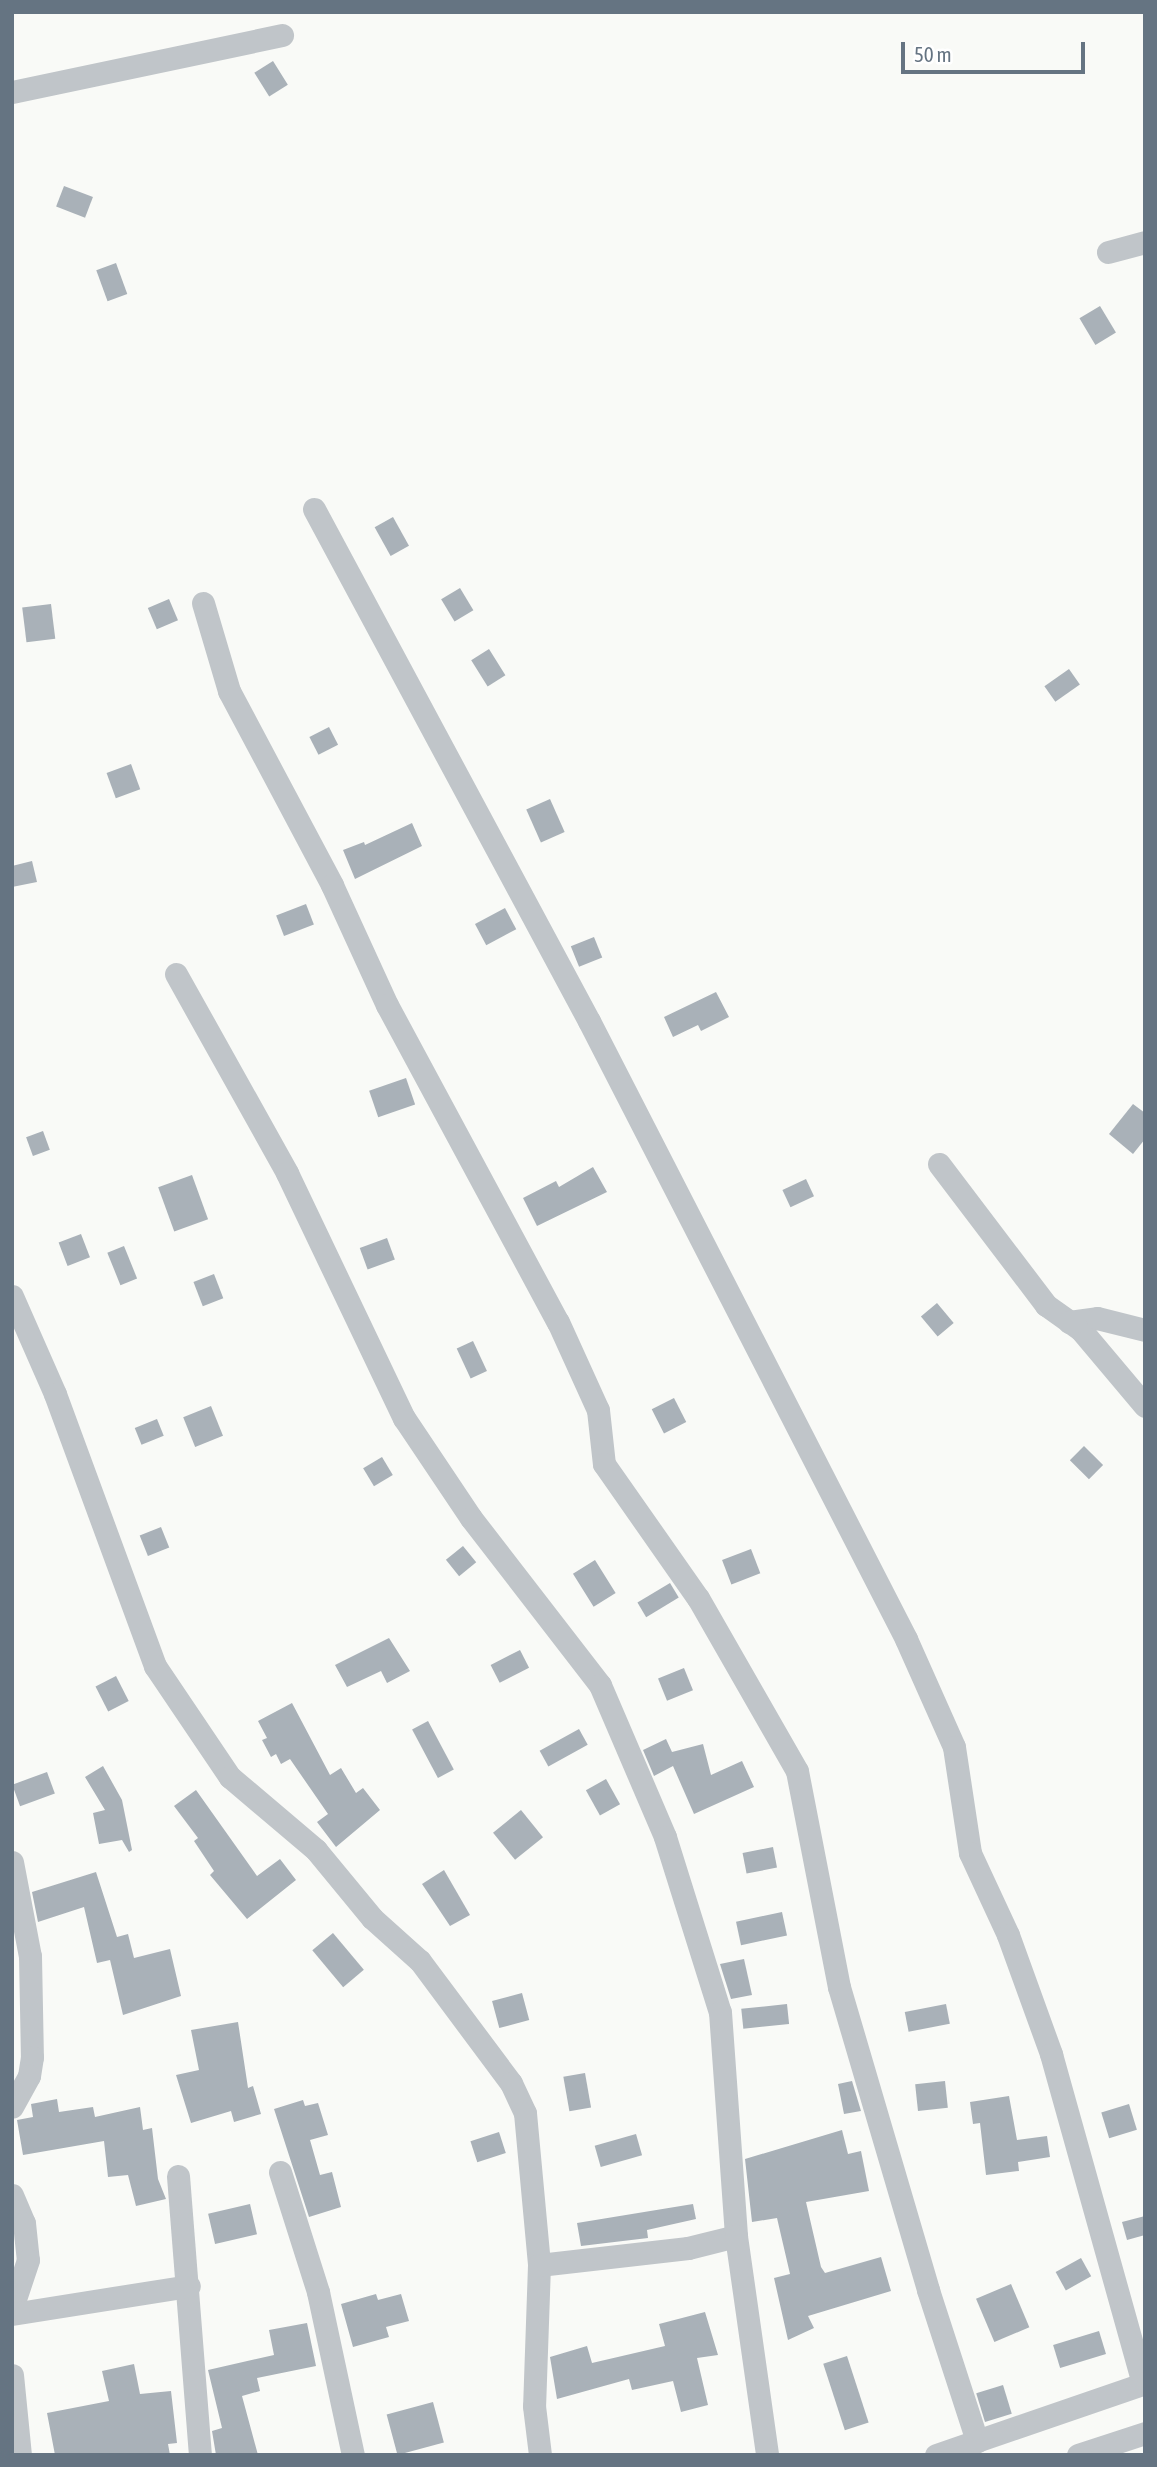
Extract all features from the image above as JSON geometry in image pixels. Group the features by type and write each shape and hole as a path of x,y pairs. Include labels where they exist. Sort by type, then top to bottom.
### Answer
{"street":[{"path":"12,92 282,36"},
{"path":"1108,252 1145,242"},
{"path":"314,509 589,1021 906,1639 954,1747 970,1853 1008,1935 1051,2054 1144,2383 936,2455"},
{"path":"203,603 229,691 332,885 387,1005 558,1322 598,1410 604,1464 698,1598 797,1771 839,1987 928,2290 977,2441"},
{"path":"176,974 286,1172 404,1418 471,1518 600,1685 665,1837 720,2012 736,2236 768,2455"},
{"path":"939,1164 1046,1305 1069,1322 1145,1406"},
{"path":"12,1296 55,1394 155,1667 230,1777 316,1850 372,1918 419,1961 512,2083 530,2135 539,2265 534,2406 540,2455"},
{"path":"1069,1322 1097,1318 1145,1330"},
{"path":"12,1863 30,1956 32,2057 29,2076 12,2107"},
{"path":"280,2172 313,2270 353,2455"},
{"path":"178,2176 189,2286 200,2455"},
{"path":"12,2195 24,2224 28,2260 12,2308"},
{"path":"539,2265 688,2248 736,2236"},
{"path":"12,2314 189,2286"},
{"path":"12,2375 20,2455"},
{"path":"1078,2455 1145,2433"}],"building":[{"path":"273,61 288,85 269,96 254,73"},
{"path":"64,186 93,197 85,218 56,207"},
{"path":"116,263 127,294 108,301 96,270"},
{"path":"1100,306 1116,333 1095,345 1079,318"},
{"path":"393,517 409,546 391,556 375,527"},
{"path":"460,588 473,610 455,622 441,599"},
{"path":"169,599 178,620 157,629 148,608"},
{"path":"51,604 55,639 26,642 22,608"},
{"path":"489,649 505,675 488,686 471,660"},
{"path":"1069,669 1080,685 1055,702 1044,686"},
{"path":"329,727 338,745 318,755 309,737"},
{"path":"131,764 140,789 116,798 107,773"},
{"path":"550,799 565,832 541,842 526,810"},
{"path":"412,823 422,846 355,879 343,850 364,842 365,845"},
{"path":"32,861 37,882 12,887 12,866"},
{"path":"306,904 314,925 284,936 276,915"},
{"path":"505,908 516,929 486,945 475,924"},
{"path":"594,937 602,957 579,967 571,946"},
{"path":"716,992 729,1017 701,1031 698,1025 673,1037 664,1017"},
{"path":"406,1078 415,1104 378,1117 369,1091"},
{"path":"1133,1104 1145,1113 1145,1139 1133,1154 1109,1134"},
{"path":"43,1131 50,1150 33,1156 26,1137"},
{"path":"593,1167 607,1192 537,1226 523,1198 556,1181 559,1187"},
{"path":"192,1175 208,1219 174,1231 158,1187"},
{"path":"806,1179 814,1196 790,1207 782,1190"},
{"path":"81,1234 90,1257 68,1266 59,1243"},
{"path":"387,1238 395,1260 368,1270 360,1248"},
{"path":"124,1246 137,1278 120,1285 107,1253"},
{"path":"214,1274 223,1298 203,1306 193,1282"},
{"path":"937,1303 954,1323 938,1336 921,1316"},
{"path":"473,1341 487,1371 471,1379 457,1349"},
{"path":"674,1398 686,1422 664,1433 652,1409"},
{"path":"211,1406 223,1436 195,1447 183,1417"},
{"path":"157,1419 164,1436 141,1445 135,1428"},
{"path":"1084,1446 1103,1465 1089,1479 1070,1460"},
{"path":"382,1457 393,1475 374,1486 363,1468"},
{"path":"161,1527 169,1547 148,1556 140,1536"},
{"path":"463,1546 476,1562 459,1576 446,1560"},
{"path":"751,1549 760,1573 731,1584 722,1560"},
{"path":"595,1560 616,1593 594,1607 573,1574"},
{"path":"670,1583 679,1598 646,1617 637,1603"},
{"path":"389,1638 410,1671 387,1683 381,1671 347,1687 335,1665"},
{"path":"520,1650 529,1668 500,1683 491,1665"},
{"path":"684,1668 693,1690 667,1701 658,1678"},
{"path":"116,1676 129,1701 108,1711 96,1686"},
{"path":"292,1703 330,1775 341,1768 356,1793 363,1788 380,1810 336,1847 317,1822 328,1814 290,1759 281,1764 276,1754 271,1757 262,1740 267,1738 258,1721"},
{"path":"428,1721 454,1770 438,1778 412,1729"},
{"path":"579,1729 588,1745 548,1767 540,1751"},
{"path":"666,1739 672,1752 703,1744 711,1775 742,1761 754,1787 694,1814 673,1766 654,1776 643,1750"},
{"path":"103,1766 122,1800 132,1850 129,1852 122,1840 99,1844 93,1813 105,1810 85,1777"},
{"path":"47,1772 55,1794 20,1806 12,1785"},
{"path":"606,1779 620,1804 600,1816 586,1790"},
{"path":"196,1790 257,1876 280,1859 296,1880 247,1919 210,1875 214,1871 194,1841 198,1838 174,1806"},
{"path":"521,1810 543,1837 515,1860 493,1833"},
{"path":"773,1847 777,1868 747,1874 743,1853"},
{"path":"444,1870 470,1915 450,1926 422,1884"},
{"path":"96,1872 117,1937 128,1934 134,1958 170,1949 181,1996 123,2015 110,1960 97,1963 84,1907 38,1922 32,1892"},
{"path":"782,1912 787,1935 741,1945 736,1922"},
{"path":"333,1933 364,1970 343,1987 312,1950"},
{"path":"744,1959 752,1995 731,1999 720,1964"},
{"path":"522,1993 529,2020 499,2028 492,2001"},
{"path":"787,2004 789,2024 743,2029 741,2009"},
{"path":"946,2004 950,2024 909,2032 905,2012"},
{"path":"238,2022 248,2088 253,2086 261,2114 234,2122 231,2111 191,2123 176,2075 199,2070 191,2030"},
{"path":"585,2073 591,2107 569,2111 563,2077"},
{"path":"852,2081 861,2111 844,2114 838,2084"},
{"path":"945,2081 948,2108 918,2111 915,2084"},
{"path":"1009,2096 1017,2140 1047,2136 1050,2157 1018,2162 1019,2171 986,2175 980,2123 973,2124 970,2102"},
{"path":"57,2099 59,2112 93,2107 95,2117 140,2107 143,2130 152,2128 158,2179 166,2199 136,2206 128,2175 108,2177 104,2141 23,2155 17,2120 33,2117 31,2104"},
{"path":"303,2100 305,2106 318,2103 328,2135 310,2140 320,2175 332,2172 341,2207 309,2217 274,2109"},
{"path":"1129,2104 1137,2130 1109,2138 1101,2112"},
{"path":"842,2130 848,2154 861,2151 869,2191 806,2202 821,2267 825,2273 881,2257 891,2291 808,2316 814,2328 788,2340 774,2278 790,2274 777,2218 752,2222 745,2159"},
{"path":"499,2132 506,2153 477,2162 470,2141"},
{"path":"636,2134 642,2155 601,2167 595,2146"},
{"path":"250,2204 257,2234 215,2244 208,2214"},
{"path":"693,2204 696,2219 647,2230 648,2238 581,2246 577,2223"},
{"path":"1145,2216 1145,2235 1127,2240 1122,2222"},
{"path":"1081,2258 1091,2276 1066,2290 1056,2272"},
{"path":"1011,2284 1029,2327 994,2342 976,2299"},
{"path":"376,2294 378,2300 401,2294 409,2321 386,2327 389,2337 353,2347 341,2304"},
{"path":"705,2312 718,2355 697,2358 708,2405 681,2412 673,2381 632,2390 629,2379 557,2399 550,2357 587,2346 592,2363 665,2346 659,2324"},
{"path":"307,2323 316,2366 257,2378 260,2391 242,2396 258,2455 216,2455 212,2431 222,2428 208,2370 274,2355 269,2330"},
{"path":"1099,2331 1106,2354 1060,2368 1053,2345"},
{"path":"847,2356 869,2423 845,2430 823,2364"},
{"path":"134,2364 140,2394 171,2391 177,2443 168,2444 170,2455 55,2455 47,2413 109,2401 102,2371"},
{"path":"1003,2385 1012,2414 985,2422 976,2393"},
{"path":"433,2402 444,2443 398,2455 387,2414"}]}
